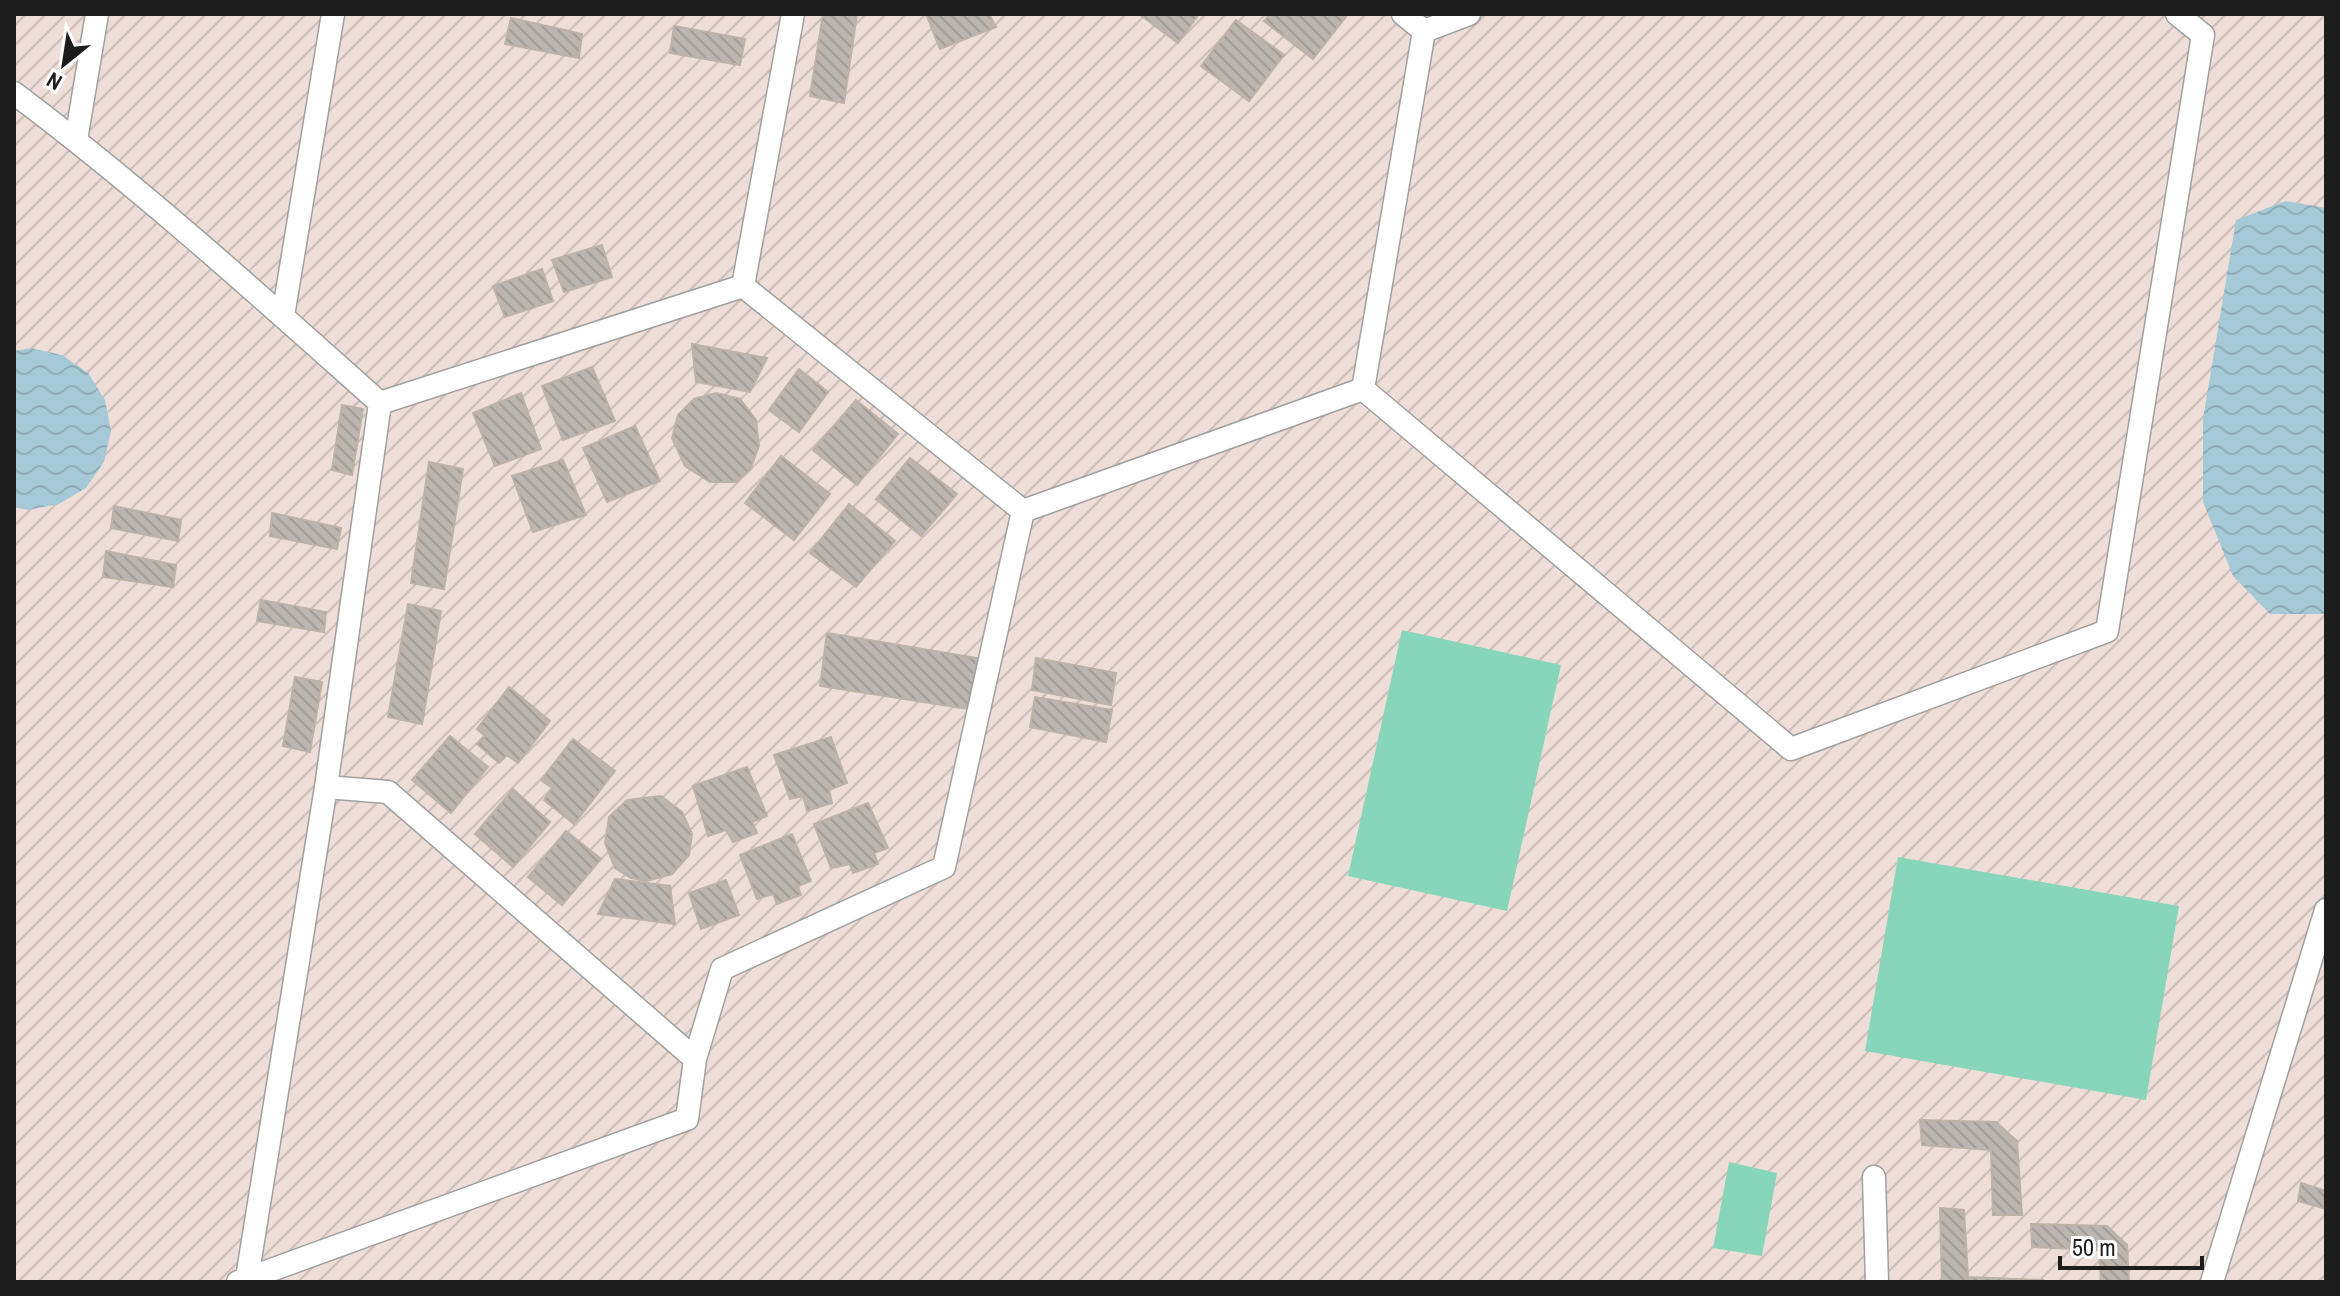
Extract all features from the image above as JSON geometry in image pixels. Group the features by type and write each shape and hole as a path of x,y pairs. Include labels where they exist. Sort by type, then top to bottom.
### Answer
{"street":[{"path":"76,140 97,14"},
{"path":"283,316 333,14"},
{"path":"743,286 793,14"},
{"path":"1403,14 1424,31"},
{"path":"1424,31 1469,14"},
{"path":"1363,389 1791,749 2107,631 2203,35 2177,14"},
{"path":"1363,389 1424,31"},
{"path":"14,93 76,140 380,403"},
{"path":"380,403 743,286"},
{"path":"743,286 1023,511"},
{"path":"1023,511 1363,389"},
{"path":"380,403 326,787 243,1280 687,1119 695,1059 722,969 944,867 1023,511"},
{"path":"326,787 388,792 695,1059"},
{"path":"2212,1282 2326,910"},
{"path":"1874,1177 1877,1282"}],"shaded area":[{"path":"14,14 2326,14 2326,1282 14,1282"}],"green space":[{"path":"1402,630 1561,665 1507,911 1348,876"},
{"path":"1898,857 2179,906 2146,1100 1865,1051"},
{"path":"1729,1162 1777,1173 1762,1256 1713,1248"}],"water":[{"path":"2286,201 2326,208 2326,614 2270,614 2233,576 2203,502 2203,419 2236,220"},
{"path":"31,348 62,355 88,373 105,400 111,431 104,462 86,488 59,504 28,510 14,507 14,351"}],"building":[{"path":"823,14 857,14 844,103 810,96"},
{"path":"926,14 989,14 996,27 940,49"},
{"path":"1139,14 1199,14 1178,43"},
{"path":"1270,14 1348,14 1313,59 1264,21"},
{"path":"511,18 582,34 579,58 505,44"},
{"path":"1236,20 1284,55 1249,101 1201,66"},
{"path":"674,26 745,39 740,65 670,53"},
{"path":"602,245 612,277 564,292 552,260"},
{"path":"542,269 553,301 505,317 493,286"},
{"path":"692,344 767,358 750,392 696,382"},
{"path":"592,367 615,421 563,440 542,386"},
{"path":"799,369 828,392 799,432 769,410"},
{"path":"521,393 541,449 495,466 473,413"},
{"path":"716,393 740,399 756,420 759,446 750,470 736,482 710,482 685,466 672,438 678,415 694,399"},
{"path":"856,400 898,434 857,485 813,450"},
{"path":"342,405 363,409 352,475 332,470"},
{"path":"635,426 660,481 607,502 583,448"},
{"path":"781,456 830,494 794,540 745,503"},
{"path":"910,458 957,494 921,536 876,499"},
{"path":"563,460 586,515 533,532 512,476"},
{"path":"429,462 463,469 444,589 411,583"},
{"path":"849,504 895,541 856,587 810,553"},
{"path":"114,506 181,520 178,541 111,528"},
{"path":"272,513 341,528 337,549 270,536"},
{"path":"106,551 176,565 173,587 103,577"},
{"path":"261,600 326,612 324,632 257,621"},
{"path":"408,604 441,611 422,724 388,717"},
{"path":"827,633 977,658 969,709 820,686"},
{"path":"1036,658 1116,673 1111,705 1032,690"},
{"path":"295,677 322,682 310,752 283,746"},
{"path":"509,687 550,721 518,763 507,755 499,763 477,744 485,736 477,729"},
{"path":"1035,697 1112,710 1106,742 1030,727"},
{"path":"450,736 488,767 451,813 412,780"},
{"path":"831,737 847,783 829,790 832,803 807,811 803,796 790,799 774,755"},
{"path":"573,739 615,771 574,824 544,800 552,788 541,780"},
{"path":"747,767 767,816 752,822 757,833 733,842 726,830 708,836 693,786"},
{"path":"513,789 550,822 513,867 475,834"},
{"path":"661,796 682,812 692,834 689,855 672,874 647,881 631,878 615,868 605,843 609,817 627,800"},
{"path":"868,803 888,848 874,853 878,864 853,873 850,864 831,868 814,824"},
{"path":"566,831 601,859 562,905 528,877"},
{"path":"792,834 811,881 798,886 801,895 777,904 773,894 757,899 740,855"},
{"path":"615,879 670,886 675,924 598,914"},
{"path":"726,880 739,915 701,929 689,893"},
{"path":"1920,1120 1996,1122 2017,1141 2022,1215 1993,1215 1991,1150 1922,1145"},
{"path":"2301,1183 2326,1191 2326,1209 2298,1201"},
{"path":"1940,1208 1964,1210 1968,1277 2043,1282 1942,1282"},
{"path":"2031,1224 2107,1226 2127,1245 2129,1282 2101,1282 2099,1250 2032,1247"}]}
